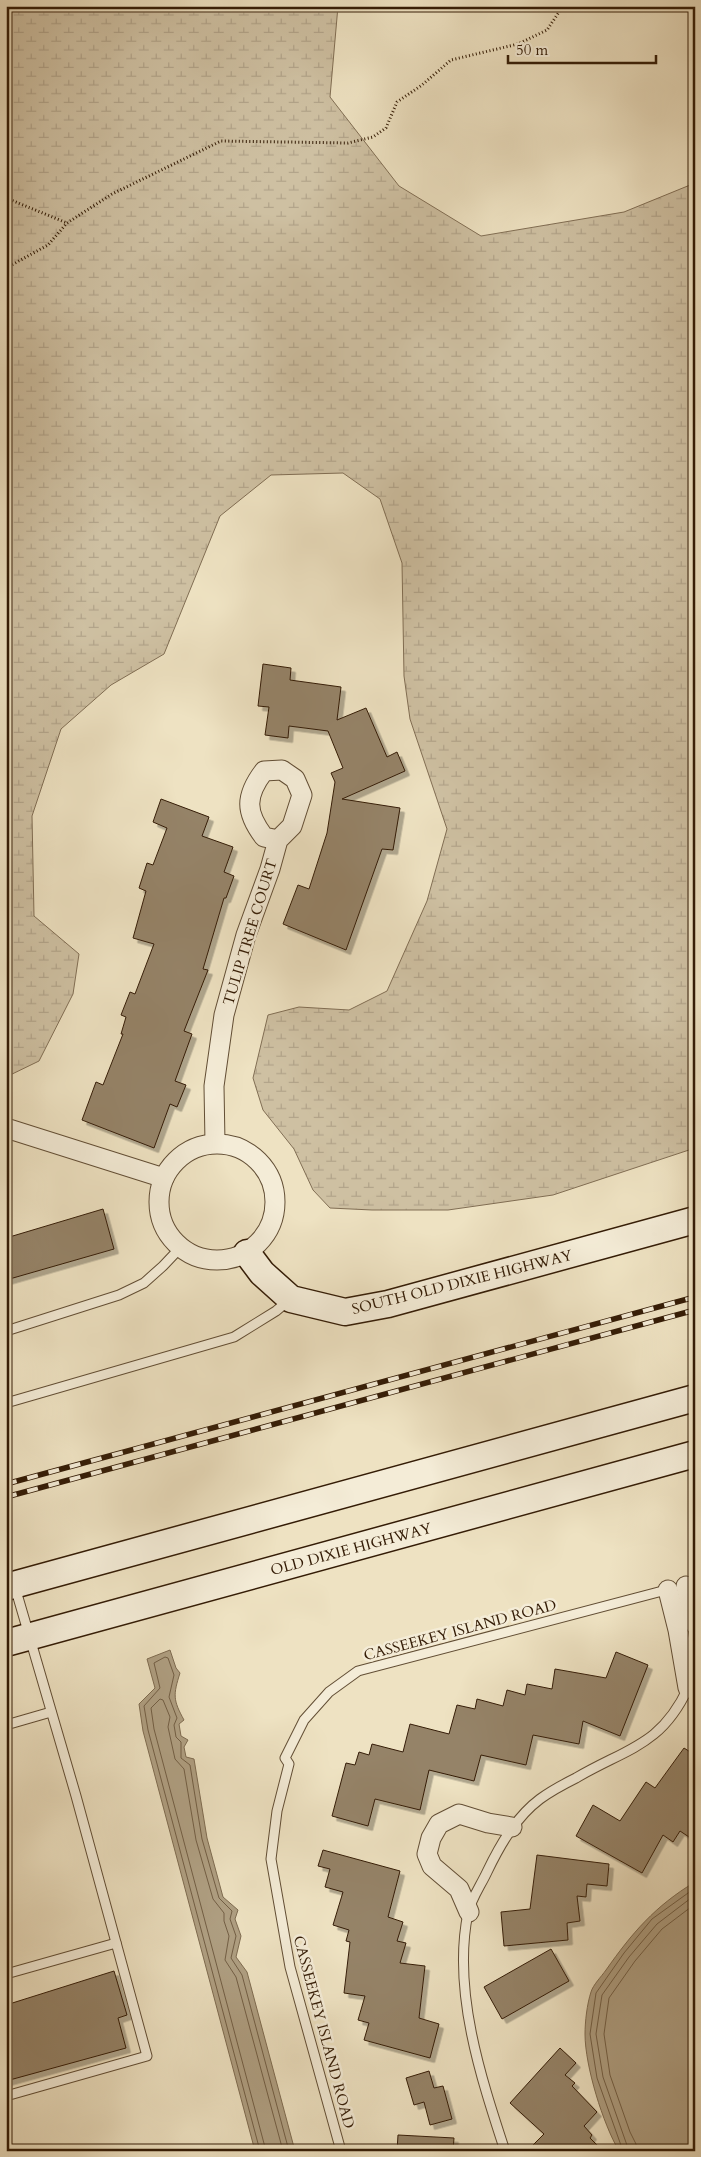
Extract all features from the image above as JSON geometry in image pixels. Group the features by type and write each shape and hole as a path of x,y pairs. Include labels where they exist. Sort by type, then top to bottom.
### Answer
{"main road":[{"name":"SOUTH OLD DIXIE HIGHWAY","path":"247,1253 262,1273 291,1299 345,1312 388,1304 695,1220"},
{"path":"10,1586 695,1398"},
{"name":"OLD DIXIE HIGHWAY","path":"18,1640 695,1454"}],"street":[{"name":"TULIP TREE COURT","path":"215,1143 214,1086 224,1014 246,935 270,869 278,840"},
{"path":"6,1128 164,1178"},
{"path":"215,1143 240,1148 258,1159 270,1176 276,1195 275,1212 264,1238 247,1253 228,1260 208,1260 190,1254 181,1247 163,1224 158,1201 164,1178 172,1164 182,1155 198,1146 215,1143"},
{"path":"683,1586 695,1624"},
{"path":"683,1586 678,1630 691,1685"},
{"path":"469,1912 459,1889 441,1876 432,1866 427,1854 431,1838 439,1824 459,1814 488,1823 512,1827"}],"lane":[{"path":"6,1331 127,1291 144,1283 181,1247"},
{"path":"6,1403 234,1337 276,1311 291,1299"},
{"path":"6,2096 147,2056 51,1712 18,1640 10,1586"},
{"name":"CASSEEKEY ISLAND ROAD","path":"341,2151 290,1967 271,1859 278,1811 289,1764 285,1758 304,1720 329,1692 358,1671 683,1586"},
{"path":"505,2151 484,2084 465,1995 464,1943 469,1912 494,1858 512,1827 540,1799 608,1760 652,1738 678,1709 691,1685"},
{"path":"6,1725 51,1712"},
{"path":"6,1974 116,1943"}],"path":[{"path":"6,268 48,245 67,223 112,194 221,141 348,143 373,137 386,128 397,102 422,85 451,60 518,44 547,30 563,6"},
{"path":"6,198 67,223"}],"green space":[{"path":"6,6 338,6 330,97 399,186 481,236 624,212 695,183 695,1148 553,1195 448,1210 330,1208 313,1190 294,1149 263,1110 253,1078 268,1015 299,1007 349,1010 387,991 427,901 447,829 410,719 404,676 402,563 380,499 343,473 271,475 220,516 164,654 111,685 61,729 32,816 34,916 79,954 73,994 39,1061 6,1077"}],"water":[{"path":"170,1650 176,1668 180,1673 175,1697 184,1720 179,1724 181,1736 188,1740 184,1747 186,1757 194,1759 207,1838 223,1897 238,1910 235,1919 241,1936 236,1957 247,1972 295,2151 255,2151 143,1731 139,1704 155,1688 147,1659"},
{"path":"695,1882 695,2151 619,2151 601,2111 588,2062 585,2029 586,2013 592,1989 625,1944 645,1921 668,1901"}],"building":[{"path":"263,664 291,668 290,680 341,687 337,720 366,708 387,757 397,752 405,771 342,799 400,808 393,850 382,849 346,950 283,924 298,885 309,889 327,833 335,782 331,773 343,768 328,731 289,726 288,738 265,735 269,707 258,706"},
{"path":"161,799 209,817 202,836 233,847 224,872 234,876 226,898 224,898 203,969 208,970 184,1031 192,1034 175,1081 186,1085 177,1107 170,1104 154,1148 82,1120 96,1082 103,1085 123,1034 121,1034 126,1017 121,1015 130,992 135,994 154,944 133,938 146,891 139,888 147,863 153,865 167,828 153,822"},
{"path":"103,1209 114,1249 6,1280 6,1238"},
{"path":"616,1652 648,1665 620,1736 583,1721 579,1744 533,1735 526,1765 481,1755 474,1781 429,1770 420,1810 375,1799 368,1826 332,1816 346,1763 355,1765 359,1752 369,1755 372,1744 403,1752 410,1724 449,1734 457,1705 475,1709 477,1699 503,1706 507,1690 525,1695 527,1684 552,1689 555,1669 606,1678"},
{"path":"684,1748 695,1755 695,1841 680,1831 673,1842 663,1835 642,1873 576,1836 593,1805 620,1821 646,1782 655,1788"},
{"path":"323,1850 400,1871 388,1917 403,1922 397,1941 406,1943 400,1963 425,1966 419,2018 439,2024 430,2058 364,2040 369,2023 358,2020 365,1996 344,1993 350,1942 346,1941 349,1930 333,1925 343,1892 325,1887 330,1869 318,1866"},
{"path":"537,1855 609,1864 607,1886 587,1884 586,1897 577,1896 580,1921 567,1923 568,1940 504,1946 501,1912 530,1909"},
{"path":"551,1949 569,1981 502,2019 484,1987"},
{"path":"114,1971 127,2015 118,2018 126,2048 6,2081 6,2005"},
{"path":"560,2048 576,2063 565,2075 575,2083 572,2086 597,2112 584,2126 592,2135 590,2138 603,2151 527,2151 544,2134 510,2103"},
{"path":"429,2071 434,2088 443,2086 452,2119 430,2125 424,2102 414,2105 406,2078"},
{"path":"398,2135 454,2138 453,2151 397,2151"}],"railway":[{"path":"6,1484 695,1297"},
{"path":"6,1497 695,1310"}]}
